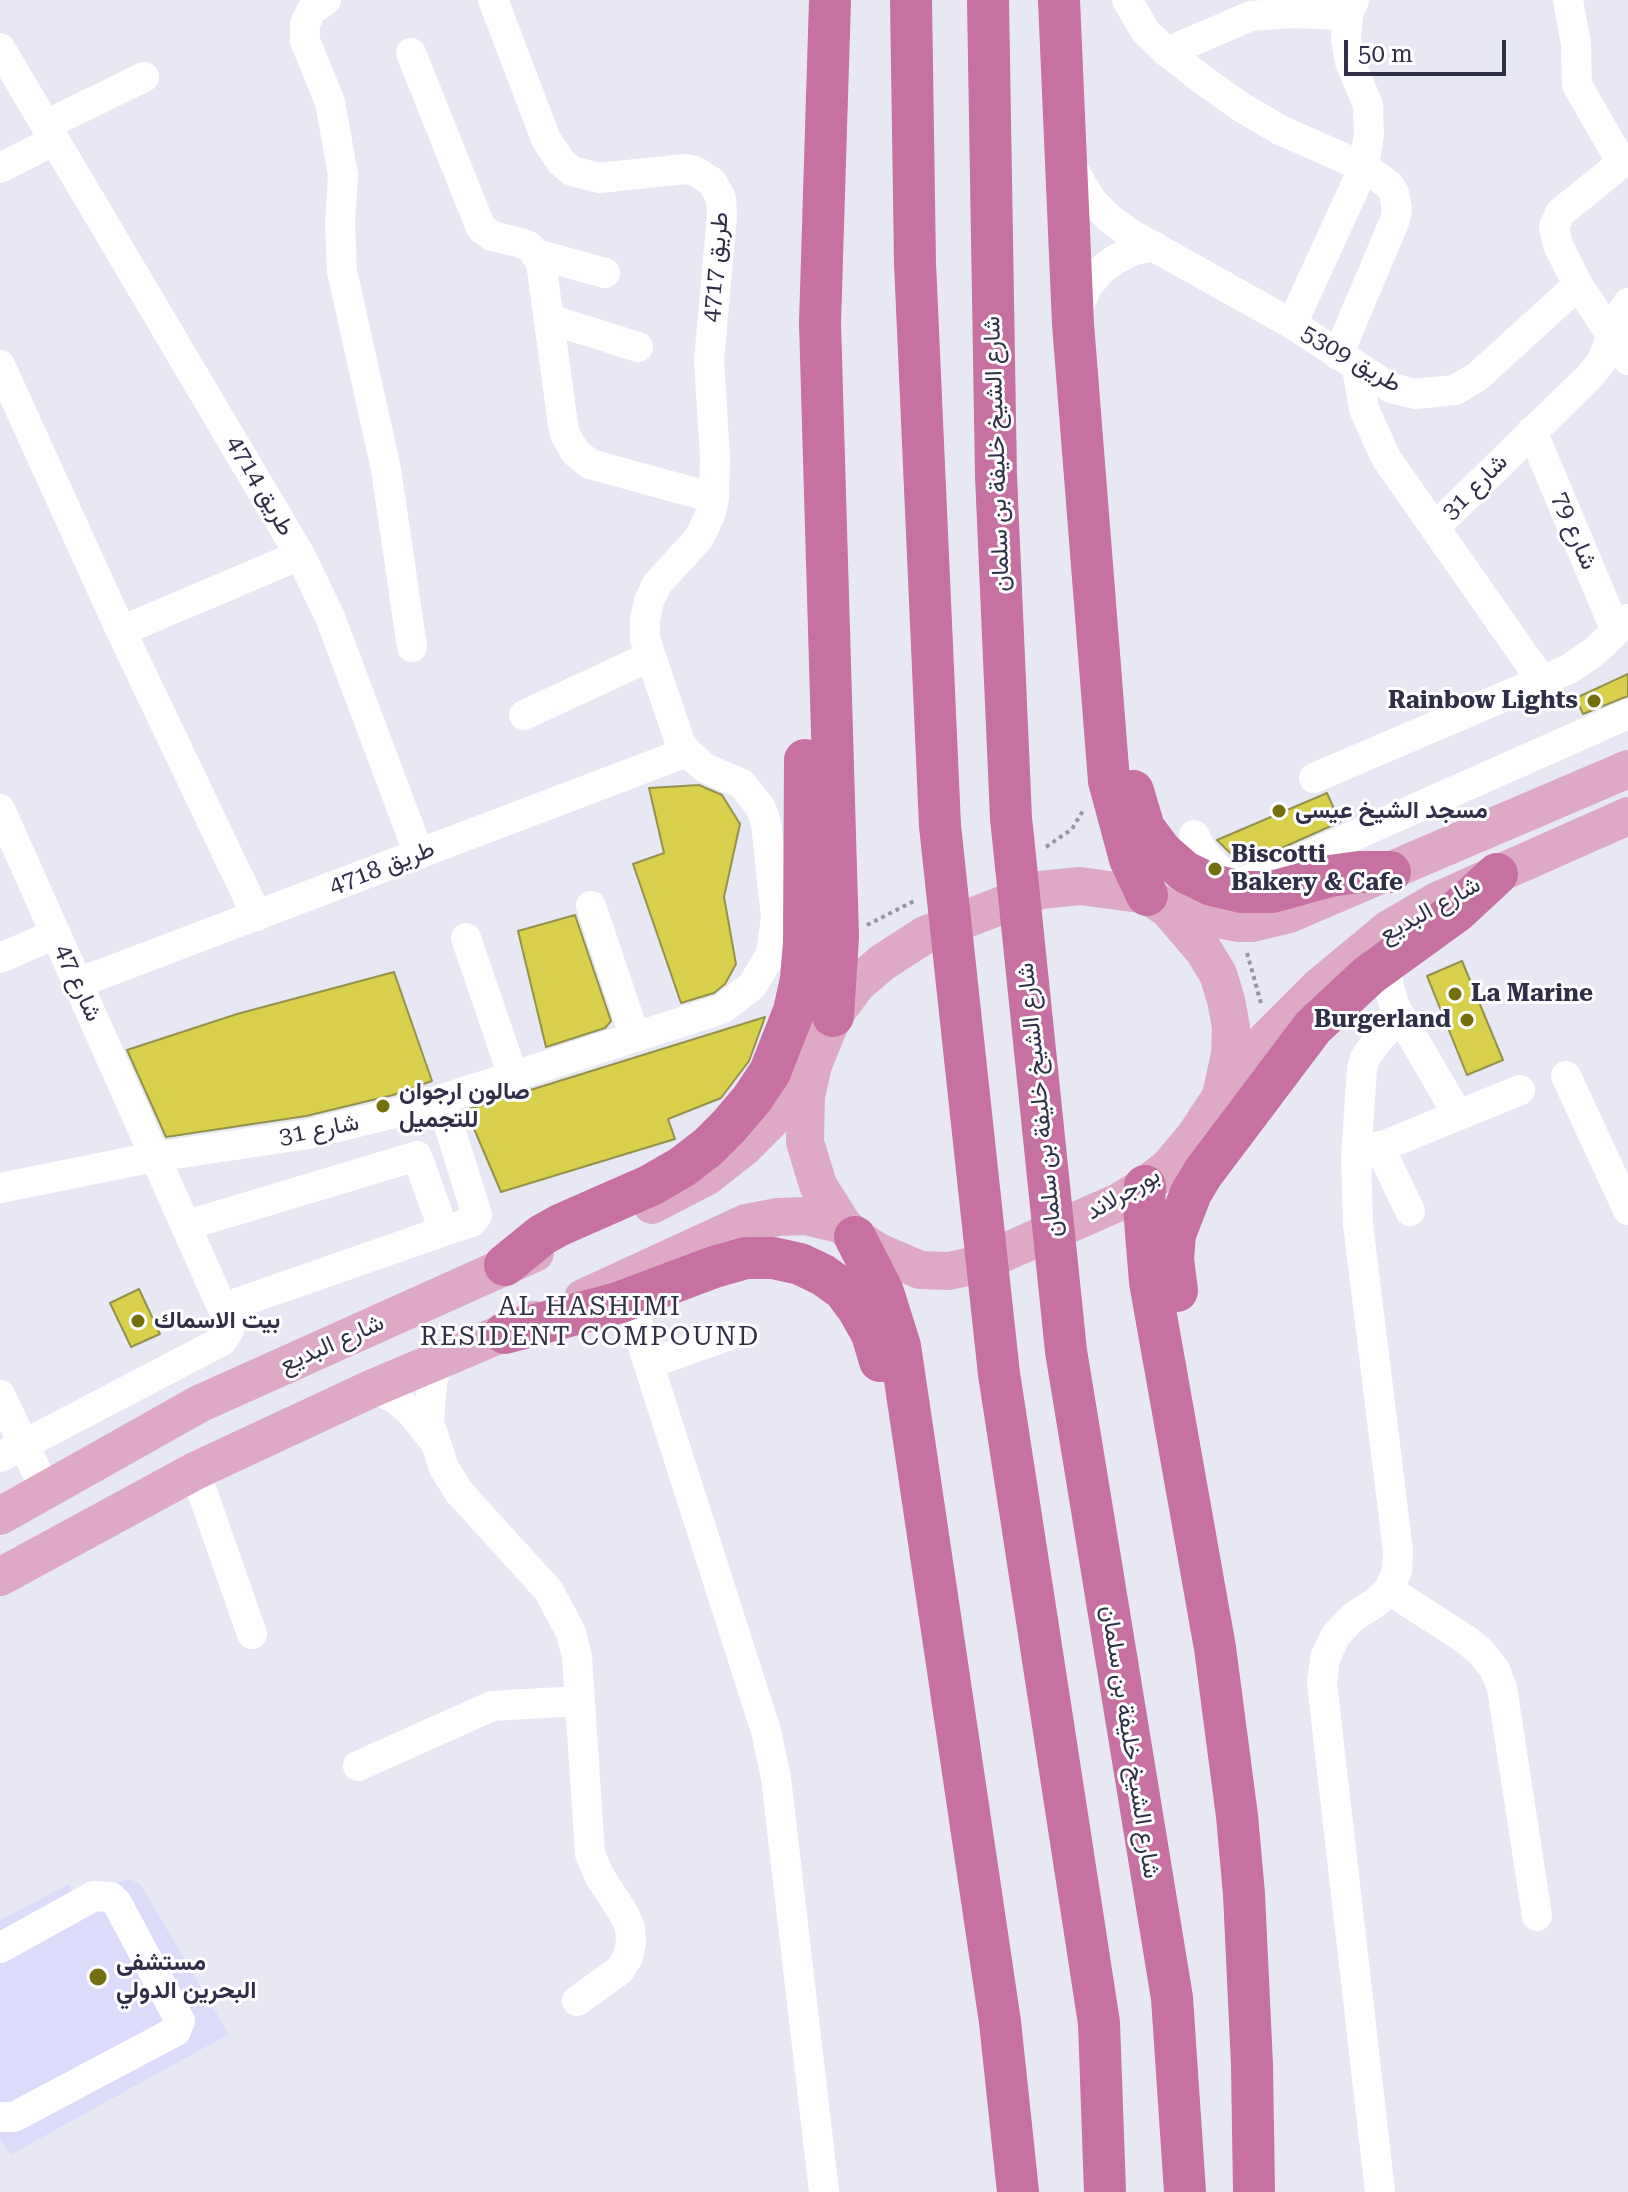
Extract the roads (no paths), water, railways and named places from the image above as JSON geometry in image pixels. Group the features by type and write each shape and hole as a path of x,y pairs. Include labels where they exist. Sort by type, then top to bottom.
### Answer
{"highway":[{"path":"830,0 820,323 838,923 833,1016"},
{"path":"911,0 915,263 940,826 999,1374 1099,2023 1105,2192"},
{"name":"شارع الشيخ خليفة بن سلمان","path":"988,0 996,476 1011,818 1066,1351 1172,1998 1185,2192"},
{"path":"1059,0 1073,324 1109,781 1130,859 1157,902"},
{"path":"505,1265 542,1235 651,1185 682,1167 708,1147 752,1099 770,1072 783,1042 801,979 804,943 806,654 815,594 825,565"},
{"path":"1099,660 1118,714 1134,800 1144,828 1162,852 1185,872 1212,885 1242,892 1272,892 1330,876 1359,872 1390,872"},
{"path":"1179,1438 1186,1418 1189,1378 1173,1259 1175,1234 1203,1173 1313,1027 1388,961 1456,912 1497,874"},
{"path":"1145,1186 1150,1282 1215,1648 1239,1832 1251,2049 1254,2192"},
{"path":"849,1231 883,1292 900,1346 1000,2022 1018,2192"},
{"path":"505,1333 631,1307 714,1267 746,1258 773,1258 800,1264 844,1290 872,1334 912,1498 926,1521"}],"main road":[{"name":"شارع البديع","path":"1157,902 1239,923 1289,914 1628,769"},
{"name":"شارع البديع","path":"1225,1081 1328,980 1389,929 1439,900 1628,816"},
{"name":"بورجرلاند","path":"1080,886 1157,902 1204,951 1218,974 1231,1027 1230,1054 1221,1096 1195,1136 1169,1167 1119,1202 976,1265 949,1271 920,1270 910,1266 878,1252 849,1231 818,1185 805,1142 806,1096 813,1065 833,1016 857,984 883,962 925,935 1041,890 1080,886"},
{"name":"شارع البديع","path":"0,1516 199,1404 505,1265 663,1201 706,1177 744,1147 770,1121 813,1065"},
{"path":"0,1577 195,1471 373,1388 438,1363 746,1223 806,1216 849,1231"}],"street":[{"path":"326,0 311,11 305,24 305,41 330,102 343,175 340,224 342,271 386,469 412,647"},
{"name":"طريق 4717","path":"493,0 546,139 561,162 572,171 599,178 685,169 704,176 718,190 722,215 709,361 715,458 714,498 699,538 657,584 645,620 649,657 680,742 687,752"},
{"path":"1127,0 1146,32 1167,52 1241,107 1280,130 1364,167 1389,185 1394,193 1397,210 1348,361 1374,434 1401,481 1435,527"},
{"path":"1568,0 1576,44 1577,85 1625,161 1565,208 1556,220 1554,236 1578,285 1628,360"},
{"path":"1167,52 1251,16 1351,8 1346,39 1350,62 1368,105 1369,134 1364,167 1292,324"},
{"name":"طريق 4714","path":"0,48 300,555 342,646 419,854"},
{"path":"411,53 481,228 492,236 521,243 536,254 605,273"},
{"path":"0,168 50,132 144,77"},
{"name":"طريق 5309","path":"1066,157 1077,180 1110,219 1131,234 1292,324 1391,388 1415,394 1455,390 1477,377 1578,285"},
{"path":"1073,324 1078,304 1100,271 1125,255 1154,246"},
{"path":"536,254 544,271 563,425 575,452 590,464 714,498"},
{"name":"شارع 31","path":"1542,681 1435,527 1590,376 1602,361 1628,303"},
{"path":"549,319 638,347"},
{"path":"0,365 121,631 257,916"},
{"name":"شارع 79","path":"1314,778 1569,669 1594,652 1622,625 1532,431"},
{"path":"121,631 300,555"},
{"path":"524,715 649,657"},
{"path":"1194,835 1204,854 1236,883 1263,876 1628,714"},
{"name":"شارع 31","path":"0,1188 154,1157 309,1134 441,1100 722,1009 738,999 757,978 771,954 775,936 776,917 766,823 753,795 742,784 705,768 687,752"},
{"name":"طريق 4718","path":"78,983 687,752"},
{"name":"شارع 47","path":"0,809 223,1308"},
{"path":"591,906 635,1037"},
{"path":"0,958 56,934"},
{"path":"466,938 513,1076"},
{"path":"1388,961 1388,984 1398,1013 1458,1115"},
{"path":"1343,999 1370,999 1398,1013"},
{"path":"1380,2192 1322,1683 1325,1658 1336,1635 1353,1617 1389,1590 1397,1571 1398,1551 1358,1224 1367,1152 1362,1069 1365,1058 1398,1013"},
{"path":"1566,1076 1628,1210"},
{"path":"1367,1152 1520,1090"},
{"path":"11,1451 222,1341 229,1330 223,1308 472,1222 477,1215 441,1100"},
{"path":"187,1225 455,1143"},
{"path":"1367,1152 1410,1211"},
{"path":"417,1156 444,1231"},
{"path":"631,1307 766,1731 776,1778 824,2192"},
{"path":"649,1364 727,1336"},
{"path":"438,1363 429,1403 434,1441 444,1468 459,1492 549,1591 562,1611 577,1656 590,1854 600,1877 624,1914 630,1927 631,1942 628,1957 620,1970 577,2001"},
{"path":"178,1364 199,1404"},
{"path":"373,1388 394,1398 411,1412 434,1441"},
{"path":"0,1395 11,1451 46,1491"},
{"path":"195,1471 252,1634"},
{"path":"1389,1590 1473,1646 1495,1670 1502,1688 1537,1916"},
{"path":"358,1766 492,1706 579,1701"},
{"path":"0,1948 94,1896 111,1897 180,2021 176,2031 163,2038 14,2117 0,2117"}],"place":[{"name":"Rainbow Lights","path":"1594,701"},
{"name":"مسجد الشيخ عيسى","path":"1279,811"},
{"name":"Biscotti Bakery & Cafe","path":"1215,869"},
{"name":"La Marine","path":"1455,994"},
{"name":"Burgerland","path":"1467,1020"},
{"name":"صالون ارجوان للتجميل","path":"383,1106"},
{"name":"بيت الاسماك","path":"138,1321"},
{"name":"مستشفى البحرين الدولي","path":"98,1977"}],"district":[{"name":"AL HASHIMI RESIDENT COMPOUND","path":"590,1322"}]}
